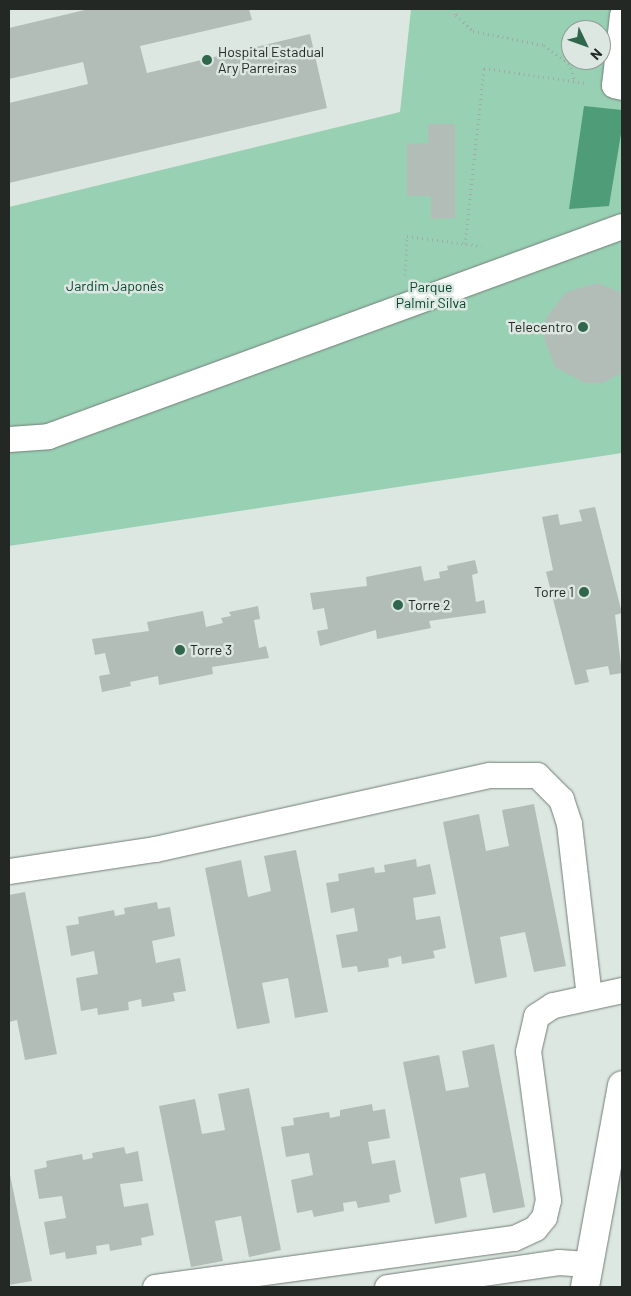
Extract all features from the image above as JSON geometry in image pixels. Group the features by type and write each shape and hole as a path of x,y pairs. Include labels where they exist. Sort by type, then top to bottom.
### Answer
{"main road":[{"path":"587,1276 622,1085"}],"street":[{"path":"622,15 614,86 622,87"},
{"path":"9,439 48,436 622,226"},
{"path":"9,871 154,849 490,775 537,775 561,799 569,824 588,996"},
{"path":"155,1287 514,1238 535,1228 544,1217 548,1200 528,1051 536,1016 553,1005 622,990"},
{"path":"387,1287 558,1262 587,1276"}],"path":[{"path":"456,9 456,15 473,31 544,45 569,63 575,82 484,68 465,244"},
{"path":"403,306 406,236 485,246"}],"green space":[{"name":"Parque Palmir Silva","path":"411,9 622,9 622,453 9,546 9,207 400,112"}],"shaded area":[{"path":"584,106 622,110 622,128 609,206 569,209"}],"building":[{"path":"89,9 249,9 252,20 140,46 147,73 310,34 327,108 9,183 9,103 88,84 83,62 9,79 9,28"},
{"path":"428,124 455,124 455,218 431,219 431,196 407,196 407,144 428,143"},
{"name":"Telecentro","path":"598,283 622,293 622,373 602,383 585,383 555,367 543,335 546,318 566,292"},
{"name":"Torre 1","path":"595,507 622,613 615,615 622,673 610,675 608,666 586,670 589,682 575,685 546,572 553,570 542,517 558,514 560,525 582,521 579,510"},
{"name":"Torre 2","path":"475,560 478,573 472,575 476,602 484,600 486,613 429,621 431,628 377,639 376,630 320,646 317,631 328,629 324,608 313,610 310,593 367,586 366,577 421,566 424,581 440,578 439,572 448,570 447,566"},
{"name":"Torre 3","path":"258,606 260,619 254,620 259,648 266,646 269,658 212,667 213,674 159,685 158,676 130,682 131,686 102,692 99,676 110,674 105,653 95,655 92,639 149,631 147,622 203,611 206,627 223,623 221,618 231,616 229,612"},
{"path":"534,804 566,966 534,972 525,932 500,937 507,977 475,984 443,822 479,814 486,851 509,846 502,810"},
{"path":"296,850 328,1012 295,1018 288,978 262,983 270,1023 237,1029 205,868 241,860 248,897 271,891 264,856"},
{"path":"416,859 417,867 430,864 436,894 413,898 416,920 440,916 446,948 433,951 435,958 402,964 401,956 388,959 389,967 358,972 357,966 342,968 336,935 358,931 354,908 331,913 326,883 339,881 338,874 374,867 375,873 385,872 384,865"},
{"path":"25,892 57,1054 25,1060 17,1020 9,1022 9,895"},
{"path":"157,902 158,909 170,907 175,936 152,941 156,963 180,958 186,991 173,993 175,1001 142,1007 141,999 128,1002 129,1010 98,1015 97,1008 81,1011 76,978 98,974 94,951 71,956 66,926 79,924 78,917 114,910 115,916 125,914 124,908"},
{"path":"494,1044 525,1207 493,1213 485,1173 460,1178 467,1217 435,1224 403,1062 439,1055 446,1091 469,1087 462,1051"},
{"path":"249,1088 281,1250 249,1257 241,1216 215,1221 223,1261 191,1267 159,1106 195,1099 202,1134 225,1130 218,1094"},
{"path":"372,1104 373,1111 385,1109 390,1138 368,1142 372,1164 395,1160 401,1192 389,1195 390,1202 358,1208 356,1201 343,1203 344,1211 314,1217 312,1210 297,1213 291,1180 313,1175 309,1153 286,1157 281,1127 294,1125 293,1118 329,1112 330,1118 340,1116 340,1110"},
{"path":"124,1147 126,1154 138,1151 143,1181 120,1184 124,1207 148,1203 154,1235 141,1238 142,1245 110,1251 109,1244 96,1246 97,1254 66,1259 65,1252 50,1255 44,1222 66,1218 62,1196 39,1199 34,1170 47,1167 46,1161 82,1154 83,1160 93,1158 92,1153"},
{"path":"9,1170 32,1281 9,1285"}],"place":[{"name":"Hospital Estadual Ary Parreiras","path":"207,60"},
{"name":"Telecentro","path":"583,327"},
{"name":"Torre 1","path":"584,592"},
{"name":"Torre 2","path":"398,605"},
{"name":"Torre 3","path":"180,650"}],"park label":[{"name":"Jardim Japonês","path":"115,286"}]}
